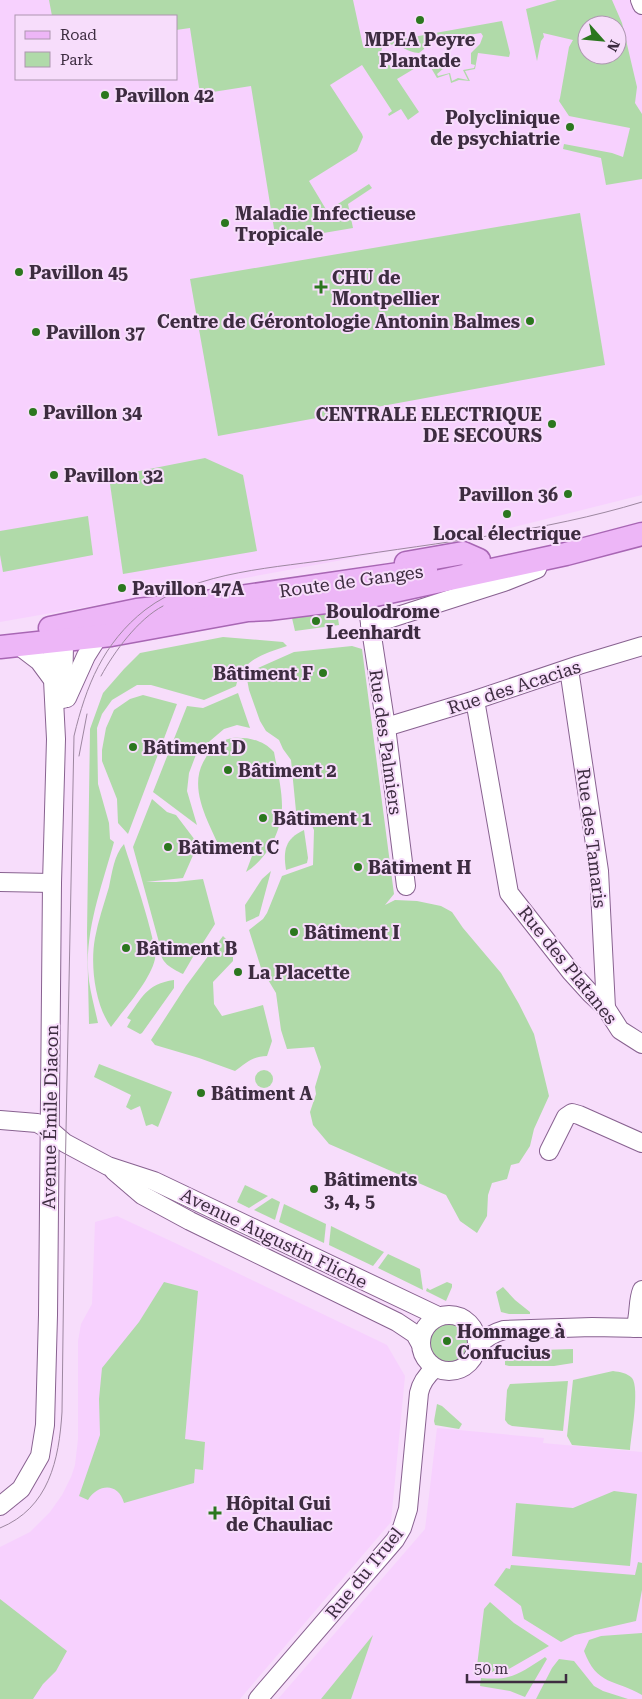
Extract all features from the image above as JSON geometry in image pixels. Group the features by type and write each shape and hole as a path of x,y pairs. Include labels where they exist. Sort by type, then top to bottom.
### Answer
{"main road":[{"name":"Route de Ganges","path":"363,584 561,542 642,521"},
{"name":"Route de Ganges","path":"58,634 137,610 305,588 363,584 541,559 642,534"},
{"path":"6,642 58,634 98,637 248,610 273,602 363,584"}],"street":[{"path":"640,0 642,5"},
{"path":"370,624 504,582 537,569 541,559"},
{"name":"Rue des Palmiers","path":"363,584 386,727 406,886"},
{"name":"Avenue Émile Diacon","path":"0,1506 21,1489 40,1456 45,1425 52,883 56,739 53,646 58,634"},
{"name":"Avenue Émile Diacon","path":"58,634 64,644 62,710"},
{"name":"Avenue Émile Diacon","path":"56,739 62,710 71,687 83,661 98,637"},
{"path":"6,642 39,661 53,680"},
{"name":"Rue des Acacias","path":"386,727 642,646"},
{"name":"Rue des Tamaris","path":"568,669 599,871 606,1008"},
{"name":"Rue des Platanes","path":"475,700 509,894 571,972 606,1008 620,1030 642,1044"},
{"path":"0,882 52,883"},
{"path":"549,1151 566,1117 572,1113 642,1143"},
{"name":"Avenue Augustin Fliche","path":"0,1120 37,1123 50,1130 65,1142 108,1166 154,1181 438,1316"},
{"name":"Avenue Augustin Fliche","path":"108,1166 142,1195 231,1242 398,1322 414,1334 421,1348"},
{"path":"470,1324 504,1330 639,1328 638,1300 642,1290"},
{"path":"477,1346 474,1330 470,1324 459,1316 451,1314 438,1316 425,1327 421,1348 425,1360 435,1368 444,1371 461,1368 468,1364 477,1346 485,1338 504,1330"},
{"name":"Rue du Truel","path":"419,1393 417,1385 421,1348"},
{"name":"Rue du Truel","path":"258,1699 389,1547 402,1528 408,1509 419,1393 421,1385 435,1368"}],"shaded area":[{"name":"CHU de Montpellier","path":"0,0 642,0 642,495 494,532 0,622"},
{"path":"117,1216 387,1345 405,1376 391,1522 240,1699 0,1699 0,1547 30,1532 50,1512 62,1495 71,1477 75,1465 78,1439 78,1341 81,1324 92,1304 95,1222"},
{"path":"437,1428 544,1438 543,1443 642,1452 642,1699 278,1699 425,1529"}],"green space":[{"path":"49,0 353,0 363,46 502,21 510,53 509,57 478,53 475,69 465,71 470,81 459,80 451,83 449,74 437,78 427,61 397,79 419,112 408,120 401,109 389,116 388,114 392,111 362,65 330,85 363,137 357,151 309,181 327,211 369,184 372,188 348,204 353,228 276,241 251,86 200,94 190,28 178,30 178,15 52,15","holes":["481,33 483,36 480,44 471,53 471,64 475,65 474,68 463,70 468,80 458,78 452,81 450,73 438,76 437,74 444,68 444,65 432,56 421,57 396,68 384,63 380,57 382,48 388,45 397,45 409,51 419,53 424,49 425,42"]},
{"path":"557,0 612,0 619,15 577,15 577,65 627,65 627,44 637,87 635,103 642,114 642,179 606,185 601,158 563,149 564,144 612,153 623,157 630,128 569,116 559,101 569,47 573,40 543,33 544,37 541,41 537,61 526,9"},
{"path":"580,213 605,365 218,436 190,279"},
{"path":"205,458 243,475 257,551 123,574 109,477"},
{"path":"88,516 93,555 3,572 0,555 0,531"},
{"name":"Boulodrome Leenhardt","path":"337,612 339,625 295,631 292,618"},
{"path":"223,637 283,642 287,646 255,659 243,669 236,686 204,700 151,685 137,685 112,700 102,714 97,728 98,784 109,823 110,839 114,842 91,928 88,963 89,981 98,1023 89,1024 87,933 90,729 103,693 140,653"},
{"path":"352,646 362,649 394,894 385,905 395,900 417,901 441,906 452,912 501,973 519,1004 534,1034 549,1096 534,1129 530,1146 519,1163 511,1165 507,1179 492,1183 488,1195 487,1216 477,1233 460,1221 446,1195 329,1144 313,1125 310,1112 316,1094 315,1087 321,1067 314,1047 287,1049 281,1030 276,993 261,968 249,930 263,919 267,913 282,876 313,865 314,830 307,816 296,811 291,760 279,740 266,731 260,721 247,679 258,668 294,652"},
{"path":"238,693 250,728 237,725 224,729 197,752 189,773 187,791 197,825 153,792 187,706 203,708"},
{"path":"143,695 177,704 128,834 118,823 117,799 102,761 102,750 106,728 114,710 130,699"},
{"path":"232,738 255,740 274,752 281,792 281,815 272,844 260,860 246,872 252,856 235,849 233,853 223,855 207,820 199,795 200,771 207,755 216,745"},
{"path":"152,799 167,812 176,815 198,844 183,878 146,882 176,882 203,879 215,924 199,949 160,946 133,847"},
{"path":"304,830 307,863 286,870 285,851 289,841"},
{"path":"124,844 148,921 155,950 155,959 143,985 111,1027 101,1008 95,984 93,960 95,938 114,864"},
{"path":"271,871 259,916 246,922 245,905 262,879"},
{"path":"223,936 233,946 233,961 213,982 214,1004 222,1016 263,1005 272,1041 267,1056 254,1059 235,1071 155,1045 151,1040 186,986"},
{"path":"160,948 197,950 183,974 170,967 164,961"},
{"path":"174,980 174,988 142,1033 140,1034 127,1027 131,1020 127,1018 146,993 157,985"},
{"path":"99,1064 172,1092 158,1127 152,1124 146,1126 140,1106 131,1110 126,1107 131,1095 94,1077"},
{"path":"264,1070 270,1073 273,1079 270,1085 264,1088 258,1085 255,1079 258,1073"},
{"path":"245,1185 268,1196 249,1208 237,1202"},
{"path":"272,1198 280,1202 275,1220 254,1210"},
{"path":"284,1204 326,1224 324,1243 279,1222"},
{"path":"331,1226 384,1252 373,1266 329,1245"},
{"path":"388,1254 420,1269 423,1290 378,1268"},
{"path":"164,1282 198,1291 185,1439 205,1442 203,1470 195,1469 194,1483 124,1503 117,1491 108,1488 102,1488 97,1491 88,1500 79,1496 100,1435 99,1399 102,1368 139,1322"},
{"path":"447,1282 452,1284 452,1287 446,1301 426,1291 427,1288 430,1290"},
{"path":"503,1287 530,1314 501,1312 496,1292"},
{"path":"449,1322 464,1328 470,1343 464,1358 449,1364 434,1358 428,1343 434,1328"},
{"path":"573,1349 573,1363 554,1366 505,1365 505,1351"},
{"path":"613,1371 628,1375 634,1383 635,1401 630,1450 572,1445 567,1436 573,1380"},
{"path":"568,1381 563,1431 512,1426 505,1420 507,1390 510,1384"},
{"path":"437,1404 442,1406 462,1424 459,1429 435,1425"},
{"path":"614,1491 637,1494 630,1566 512,1556 516,1503 573,1508"},
{"path":"638,1562 642,1563 642,1590 636,1621 575,1635 561,1642 524,1619 521,1606 494,1585 506,1568 510,1569 511,1565 635,1575"},
{"path":"0,1599 67,1651 56,1671 43,1684 33,1699 0,1699"},
{"path":"490,1602 514,1623 549,1646 507,1670 476,1674 484,1609"},
{"path":"642,1633 642,1695 601,1676 589,1662 584,1651 589,1640 601,1636"},
{"path":"373,1635 351,1699 321,1699"},
{"path":"545,1657 547,1659 525,1697 510,1691 480,1686 481,1678 492,1679 515,1675"},
{"path":"559,1659 574,1661 594,1686 628,1699 536,1699 552,1668"}],"tram line":[{"path":"0,1528 17,1519 30,1508 40,1495 54,1465 58,1448 62,1412 74,736 84,700 107,651 130,623 145,610 189,586 213,579 265,568 530,529 642,502"},
{"path":"101,676 128,637 145,619 163,606"},
{"path":"79,756 87,714"}],"place":[{"name":"MPEA Peyre Plantade","path":"420,20"},
{"name":"Pavillon 42","path":"105,95"},
{"name":"Polyclinique de psychiatrie","path":"570,127"},
{"name":"Maladie Infectieuse Tropicale","path":"225,223"},
{"name":"Pavillon 45","path":"19,272"},
{"name":"CHU de Montpellier","path":"321,287"},
{"name":"Centre de Gérontologie Antonin Balmes","path":"530,321"},
{"name":"Pavillon 37","path":"36,332"},
{"name":"Pavillon 34","path":"33,412"},
{"name":"CENTRALE ELECTRIQUE DE SECOURS","path":"552,424"},
{"name":"Pavillon 32","path":"54,475"},
{"name":"Pavillon 36","path":"568,494"},
{"name":"Local électrique","path":"507,514"},
{"name":"Pavillon 47A","path":"122,588"},
{"name":"Boulodrome Leenhardt","path":"316,621"},
{"name":"Bâtiment F","path":"323,673"},
{"name":"Bâtiment D","path":"133,747"},
{"name":"Bâtiment 2","path":"228,770"},
{"name":"Bâtiment 1","path":"263,818"},
{"name":"Bâtiment C","path":"168,847"},
{"name":"Bâtiment H","path":"358,867"},
{"name":"Bâtiment I","path":"294,932"},
{"name":"Bâtiment B","path":"126,948"},
{"name":"La Placette","path":"238,972"},
{"name":"Bâtiment A","path":"201,1093"},
{"name":"Bâtiments 3, 4, 5","path":"314,1189"},
{"name":"Hommage à Confucius","path":"447,1341"},
{"name":"Hôpital Gui de Chauliac","path":"215,1513"}]}
